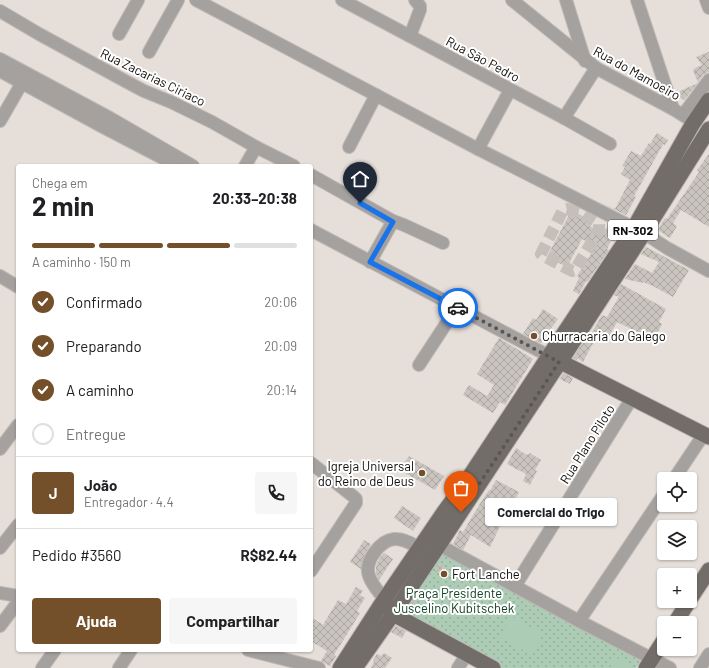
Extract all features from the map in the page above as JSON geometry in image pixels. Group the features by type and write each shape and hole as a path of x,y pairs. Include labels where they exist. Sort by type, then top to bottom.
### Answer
{"main road":[{"name":"RN-302","path":"639,230 689,119 707,102"},
{"path":"687,164 684,163 681,157 700,121 707,102"},
{"name":"RN-302","path":"340,668 410,563 439,545 554,359 639,230 687,164 709,129"},
{"name":"RN-302","path":"355,668 414,581 444,512 554,359"},
{"path":"554,359 706,436"},
{"path":"439,545 438,542 440,536 450,519 449,515 444,512"},
{"path":"410,563 402,584 389,605 389,609 393,614 493,668"},
{"path":"697,588 709,570"},
{"path":"649,663 657,651"}],"street":[{"path":"119,34 138,0"},
{"path":"149,52 178,0"},
{"path":"196,0 478,149 639,230 709,271"},
{"name":"Rua São Pedro","path":"342,0 610,144"},
{"path":"410,36 420,10 420,6 415,0"},
{"name":"Rua do Mamoeiro","path":"512,0 585,61 689,119"},
{"path":"566,0 585,61"},
{"path":"637,0 673,109"},
{"path":"706,0 709,8"},
{"name":"Rua Zacarias Ciriaco","path":"0,11 144,91 212,122 290,164"},
{"path":"0,59 24,78 189,164"},
{"path":"564,118 596,68"},
{"path":"0,71 24,78"},
{"path":"0,120 24,78"},
{"path":"689,119 709,80"},
{"path":"478,149 510,90"},
{"path":"349,147 376,95"},
{"path":"108,123 175,164"},
{"path":"246,164 256,147"},
{"path":"313,176 393,222 404,225 444,243"},
{"path":"370,262 393,222"},
{"path":"313,231 554,359"},
{"path":"0,276 16,286"},
{"path":"419,365 457,307"},
{"name":"Rua Plano Piloto","path":"515,586 632,398"},
{"path":"0,449 16,428"},
{"path":"679,472 706,436"},
{"path":"313,467 356,499 356,502 313,568"},
{"path":"579,621 657,504"},
{"path":"0,548 16,528"},
{"path":"385,600 368,575 367,567 369,561 378,547 392,539 400,539 425,553"},
{"path":"439,545 579,621 649,663 670,668"},
{"path":"0,593 16,596"},
{"path":"0,626 16,605"},
{"path":"42,668 54,652"},
{"path":"119,668 130,652"},
{"path":"258,652 319,668"},
{"path":"458,668 467,654"},
{"path":"700,668 709,654"}],"green space":[{"name":"Praça Presidente Juscelino Kubitschek","path":"446,553 642,659 636,668 502,668 409,619 400,607 433,558"},
{"path":"511,616 543,634 532,655 499,637"},
{"path":"616,657 633,668 609,668"}],"building":[{"path":"709,52 709,73 707,72 703,75 698,82 693,71 695,68 702,65 696,57"},
{"path":"698,83 684,100 680,97 680,91"},
{"path":"657,133 668,140 665,145 663,144 634,196 636,197 626,215 603,204 615,209 630,180 621,174 625,167 622,166 631,151 641,156"},
{"path":"709,154 709,227 681,210 673,223 677,226 670,238 658,230 665,218 667,219 699,172 697,170"},
{"path":"577,213 592,221 590,226 603,234 608,225 620,233 614,242 611,241 607,249 609,250 587,282 586,281 579,294 573,291 579,278 577,276 596,246 582,239 567,267 547,257 569,215 574,217"},
{"path":"646,247 689,270 673,297 643,282 625,279 635,264 652,273 659,262 641,254"},
{"path":"621,284 666,309 659,322 662,324 654,340 617,322 608,338 599,332 583,362 577,358 577,360 573,358 589,333 591,334 602,315 607,317 619,297 614,295"},
{"path":"543,309 558,319 541,343 523,334 533,318 536,320"},
{"path":"499,338 533,359 505,405 500,402 493,413 463,395 469,385 487,396 494,385 477,374"},
{"path":"563,373 573,378 570,384 560,379"},
{"path":"516,448 527,455 530,453 541,460 535,470 537,471 530,485 523,481 526,474 507,464"},
{"name":"Igreja Universal do Reino de Deus","path":"409,456 444,476 435,490 400,470"},
{"path":"496,480 519,492 514,502 511,500 503,515 505,516 490,547 471,535 463,550 453,544 460,530 463,532"},
{"path":"402,506 421,518 413,531 394,518"},
{"path":"364,540 371,544 364,556 361,569 350,562"},
{"path":"384,553 393,559 379,580 376,574 376,566 380,557"},
{"name":"Fort Lanche","path":"439,564 450,571 446,577 435,571"},
{"path":"356,587 363,591 360,595 365,598 357,611 360,613 334,655 336,656 330,666 321,661 327,651 313,642 313,618 323,625 338,600 346,604"},
{"path":"413,601 421,606 416,614 408,609"},
{"path":"396,626 406,631 402,638 391,632"},
{"path":"384,653 392,658 385,668 371,668 374,661 373,660 377,654 381,656"}],"tunnel":[{"path":"567,209 584,214 599,224 599,230 575,270 572,271 541,254 563,210 567,209"}],"way so far":[{"path":"458,308 559,362 461,512"}],"place":[{"name":"Churracaria do Galego","path":"534,336"},
{"name":"Igreja Universal do Reino de Deus","path":"422,473"},
{"name":"Comercial do Trigo","path":"461,512"},
{"name":"Fort Lanche","path":"444,574"}],"route":[{"path":"360,203 393,222 370,262 458,308"}]}
